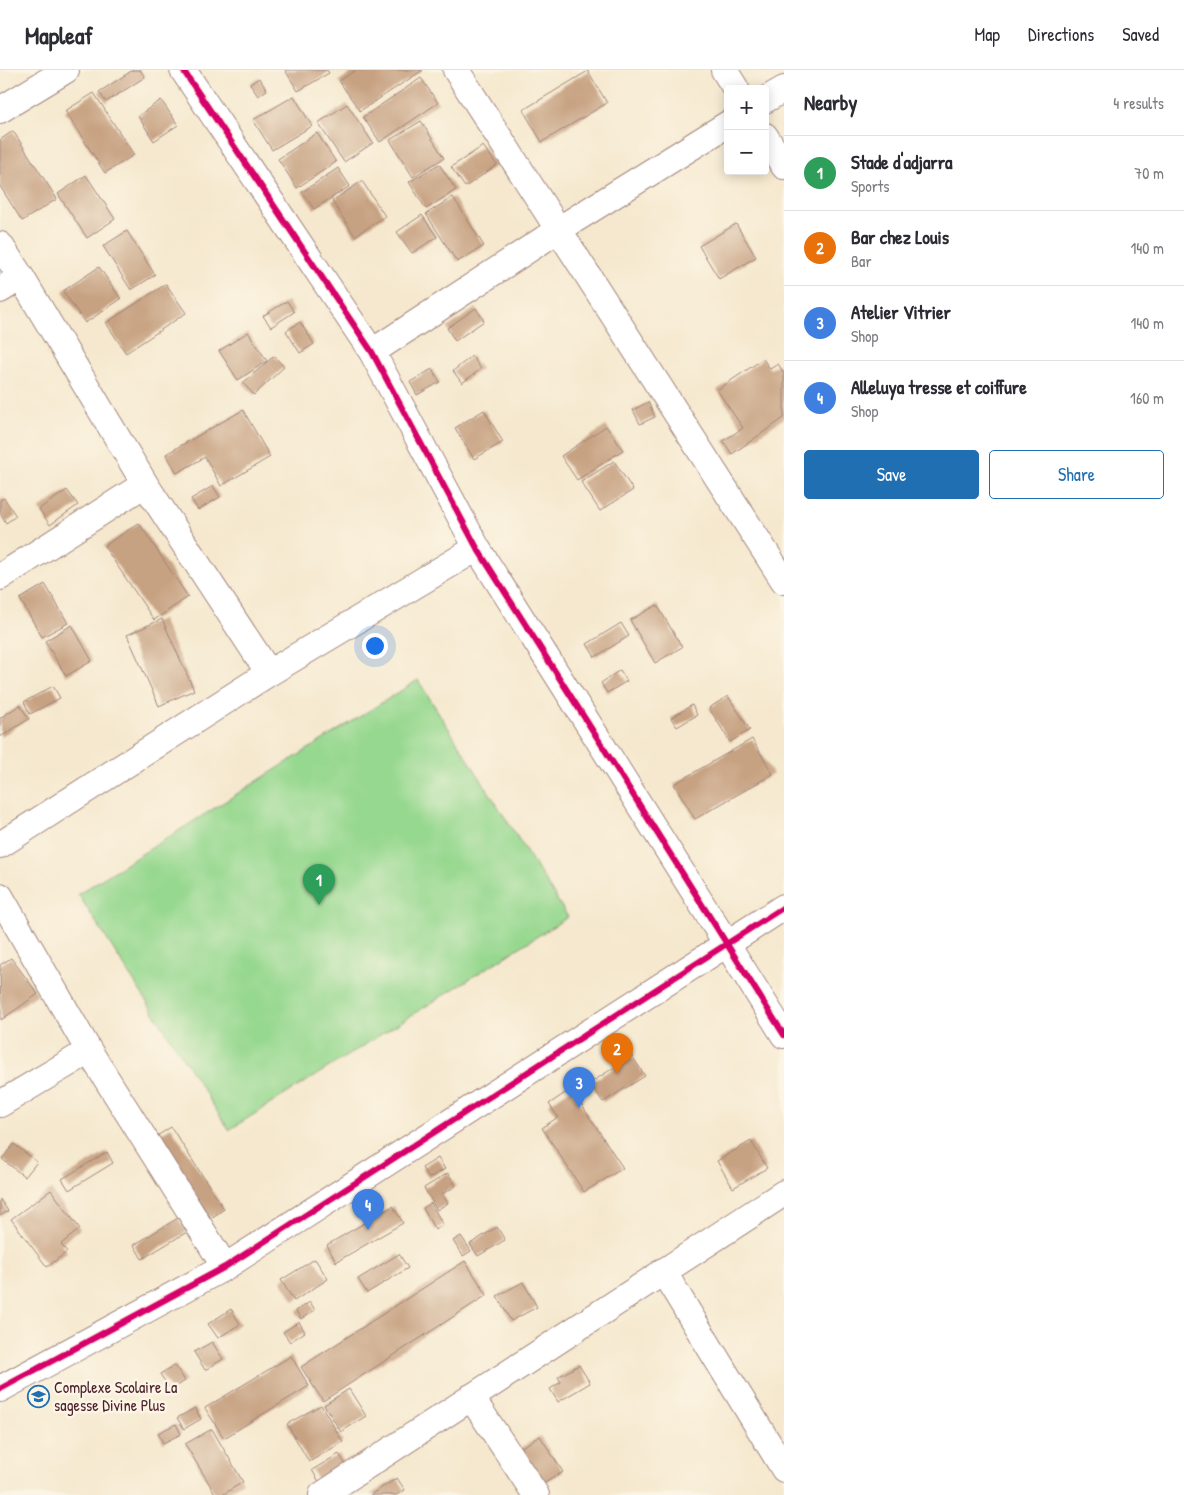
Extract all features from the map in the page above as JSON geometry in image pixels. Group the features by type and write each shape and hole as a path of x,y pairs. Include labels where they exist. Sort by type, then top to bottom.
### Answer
{"street":[{"path":"0,110 66,70"},
{"path":"183,70 372,352 477,548 784,1035"},
{"path":"456,70 784,581"},
{"path":"724,70 733,85"},
{"path":"769,98 784,89"},
{"path":"372,352 558,230 724,126"},
{"path":"769,142 784,166"},
{"path":"0,245 11,284 269,673"},
{"path":"0,577 145,484"},
{"path":"0,845 269,673 477,548"},
{"path":"0,896 90,1051 225,1267"},
{"path":"0,1389 225,1267 784,907"},
{"path":"0,1104 90,1051"},
{"path":"322,1495 784,1193"},
{"path":"663,1271 784,1469"},
{"path":"471,1397 536,1495"}],"green space":[{"path":"418,680 568,917 229,1130 78,894"}],"building":[{"path":"133,70 140,70 145,77 106,102 99,92"},
{"path":"285,70 327,70 329,73 298,91"},
{"path":"356,70 423,70 360,111 339,81"},
{"path":"588,71 607,103 542,142 523,110"},
{"path":"259,78 267,90 258,96 250,84"},
{"path":"421,78 438,103 380,142 363,117"},
{"path":"94,93 134,155 105,173 65,111"},
{"path":"294,96 312,126 272,150 253,120"},
{"path":"161,100 178,125 154,141 138,116"},
{"path":"347,104 373,143 344,162 318,123"},
{"path":"421,121 444,158 413,177 390,140"},
{"path":"13,131 57,199 22,221 0,186 0,140"},
{"path":"317,133 336,162 297,188 278,159"},
{"path":"483,146 497,165 465,187 451,167"},
{"path":"439,164 456,190 426,209 409,182"},
{"path":"338,168 350,186 314,209 302,192"},
{"path":"86,175 115,219 87,238 58,194"},
{"path":"362,181 385,216 355,236 332,201"},
{"path":"453,197 484,246 457,262 426,214"},
{"path":"422,215 437,237 412,253 397,232"},
{"path":"736,224 756,257 719,279 699,246"},
{"path":"127,231 155,275 131,290 103,246"},
{"path":"99,267 121,299 85,323 63,291"},
{"path":"166,284 186,313 126,353 106,323"},
{"path":"287,301 294,312 271,327 263,316"},
{"path":"476,308 484,321 455,341 447,328"},
{"path":"300,322 314,344 300,353 286,331"},
{"path":"248,332 267,361 238,380 219,351"},
{"path":"274,356 284,367 254,395 243,383"},
{"path":"472,356 481,369 462,383 453,371"},
{"path":"763,359 770,369 778,364 784,373 784,418 732,454 723,441 743,428 717,390"},
{"path":"432,369 440,382 417,395 410,382"},
{"path":"648,402 655,417 640,424 633,410"},
{"path":"243,410 270,457 221,486 205,457 177,473 166,454"},
{"path":"484,410 503,442 474,459 455,428"},
{"path":"606,426 623,450 577,480 561,456"},
{"path":"614,461 633,490 600,511 581,482"},
{"path":"213,486 220,497 198,510 191,499"},
{"path":"67,490 78,505 50,525 39,509"},
{"path":"4,498 16,516 6,523 0,513 0,500"},
{"path":"139,523 188,597 154,620 104,546"},
{"path":"45,584 68,623 42,637 20,599"},
{"path":"657,605 682,647 655,663 630,620"},
{"path":"162,619 194,690 159,706 127,635"},
{"path":"621,623 629,636 595,657 587,644"},
{"path":"72,625 92,661 66,676 45,641"},
{"path":"620,670 627,681 607,693 601,683"},
{"path":"53,686 60,698 30,714 24,702"},
{"path":"728,696 750,730 730,742 709,708"},
{"path":"20,705 29,719 0,737 0,718"},
{"path":"692,705 697,715 677,727 671,718"},
{"path":"752,739 773,774 695,819 674,784"},
{"path":"11,958 38,994 1,1020 0,965"},
{"path":"632,1056 645,1076 603,1102 590,1083"},
{"path":"571,1089 623,1168 584,1192 542,1128 558,1117 549,1104"},
{"path":"171,1127 224,1209 211,1218 157,1136"},
{"path":"751,1141 767,1168 733,1188 717,1161"},
{"path":"14,1144 37,1162 25,1177 2,1159"},
{"path":"107,1152 113,1163 69,1190 62,1179"},
{"path":"438,1158 445,1169 429,1178 422,1168"},
{"path":"448,1173 456,1186 442,1194 448,1203 437,1210 424,1188"},
{"path":"51,1190 80,1229 61,1244 67,1252 47,1267 11,1219"},
{"path":"0,1199 8,1211 0,1216"},
{"path":"431,1203 443,1225 435,1230 423,1208"},
{"path":"393,1206 403,1223 336,1262 327,1245"},
{"path":"178,1218 187,1232 142,1259 134,1245"},
{"path":"497,1227 505,1240 478,1256 470,1244"},
{"path":"461,1236 471,1251 463,1256 453,1241"},
{"path":"399,1254 408,1268 367,1293 358,1279"},
{"path":"315,1259 328,1279 294,1301 281,1280"},
{"path":"465,1261 487,1295 323,1401 301,1367"},
{"path":"523,1282 537,1307 511,1321 497,1296"},
{"path":"310,1302 315,1310 301,1319 296,1311"},
{"path":"231,1309 240,1324 218,1338 208,1324"},
{"path":"299,1322 305,1332 290,1342 283,1332"},
{"path":"212,1342 223,1359 205,1370 194,1352"},
{"path":"291,1356 309,1386 224,1438 205,1408"},
{"path":"175,1365 185,1381 171,1390 160,1374"},
{"path":"579,1365 590,1383 558,1402 550,1389 561,1382 558,1377"},
{"path":"349,1389 366,1416 341,1432 324,1405"},
{"path":"321,1405 343,1442 309,1462 287,1424"},
{"path":"195,1408 201,1419 184,1429 177,1418"},
{"path":"176,1424 181,1434 163,1443 158,1433"},
{"path":"212,1429 243,1482 222,1495 216,1495 185,1444"},
{"path":"540,1436 563,1472 538,1487 515,1451"},
{"path":"339,1454 351,1473 324,1490 312,1470"},
{"path":"397,1478 405,1490 396,1495 370,1495"}],"cycle path":[{"path":"183,70 372,352 477,548 784,1035"},
{"path":"0,1389 225,1267 784,907"}],"place":[{"name":"Stade d'adjarra","path":"319,905"},
{"name":"Bar chez Louis","path":"617,1074"},
{"name":"Atelier Vitrier","path":"579,1108"},
{"name":"Alleluya tresse et coiffure","path":"368,1230"},
{"name":"Complexe Scolaire La sagesse Divine Plus","path":"38,1396"}]}
